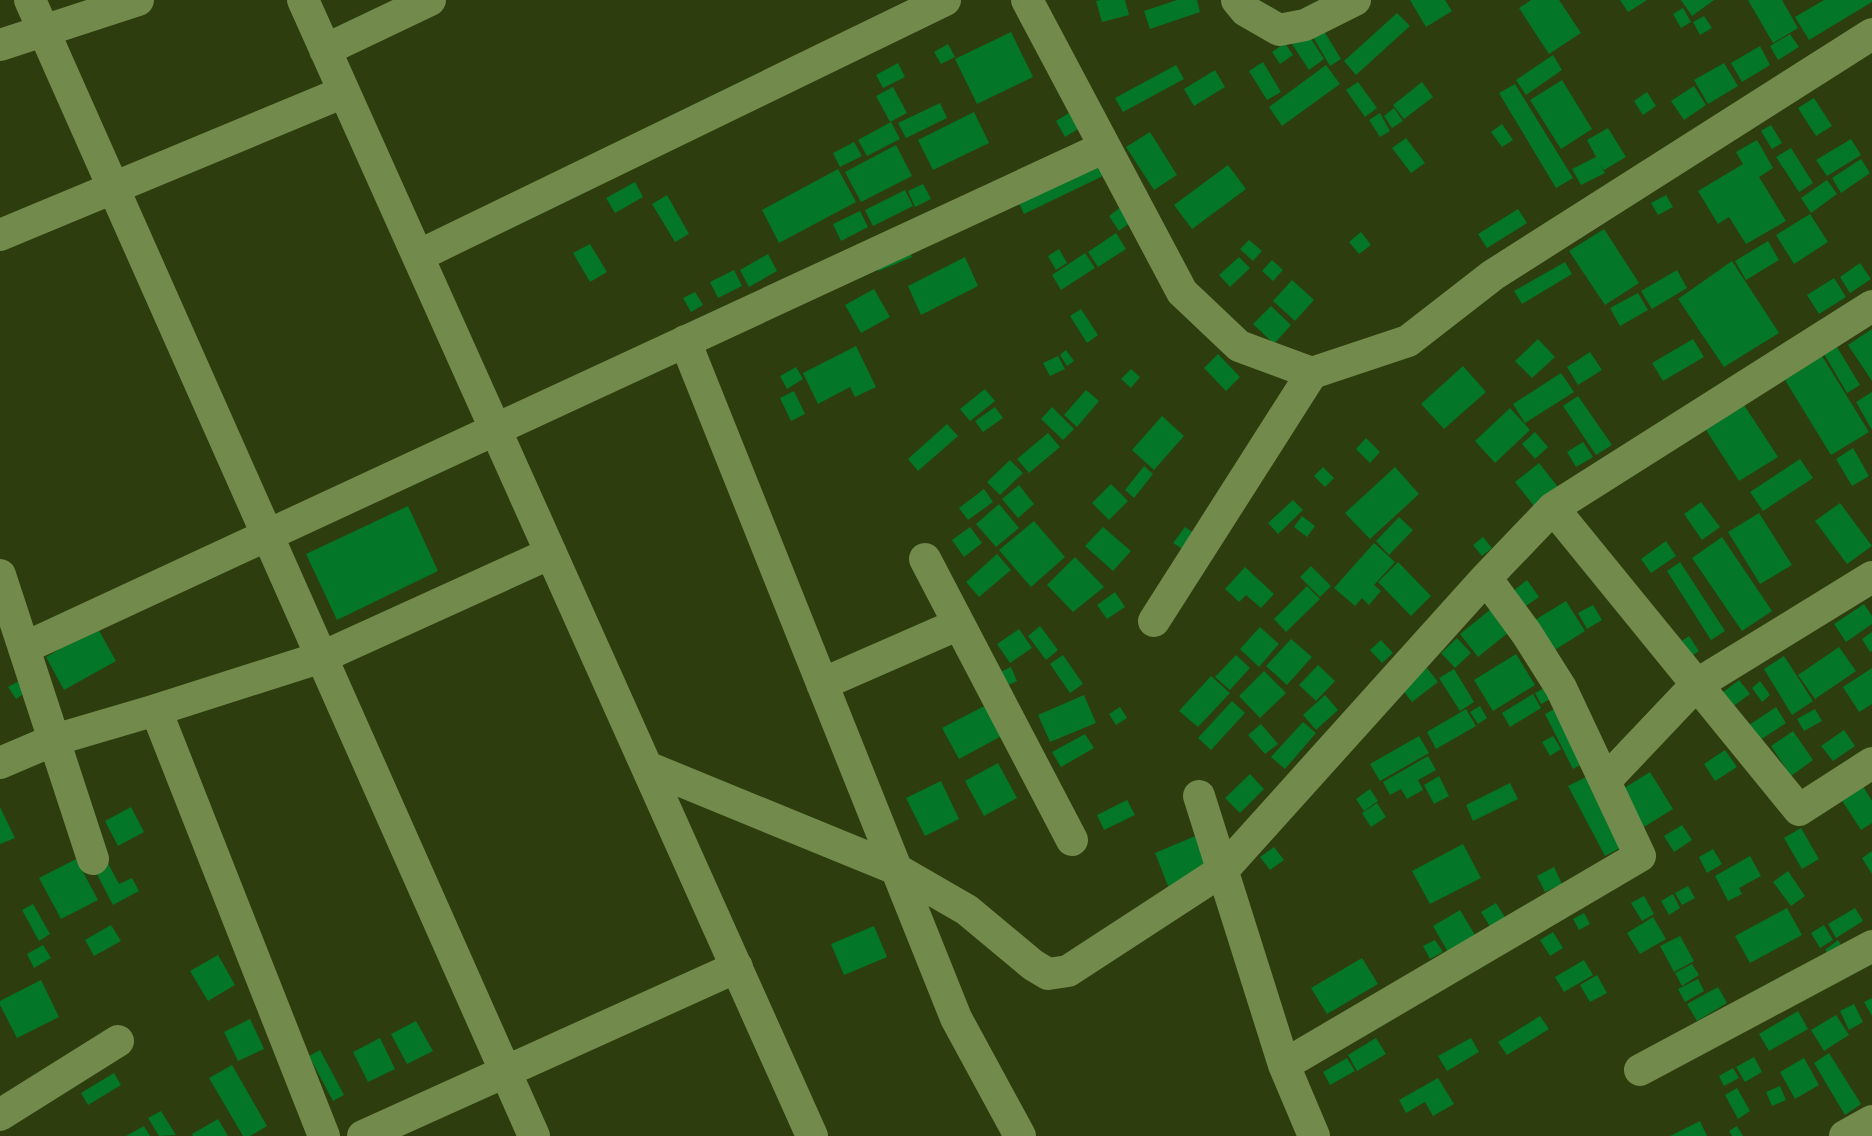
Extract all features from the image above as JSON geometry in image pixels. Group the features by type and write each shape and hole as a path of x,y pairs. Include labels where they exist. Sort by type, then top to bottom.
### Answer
{"street":[{"path":"30,0 534,1136"},
{"path":"0,45 138,0"},
{"path":"303,0 812,1136"},
{"path":"325,50 430,0"},
{"path":"418,256 945,0"},
{"path":"1027,0 1182,292 1239,346 1312,373 1408,341 1493,275 1872,34"},
{"path":"1237,0 1246,11 1279,30 1305,25 1355,0"},
{"path":"0,235 344,92"},
{"path":"24,648 1105,147"},
{"path":"647,768 896,869 967,910 1033,965 1048,974 1068,970 1223,870 1552,508 1872,306"},
{"path":"685,341 956,1018 1020,1136"},
{"path":"1154,621 1312,373"},
{"path":"1552,508 1799,810 1872,763"},
{"path":"0,763 54,740 322,657 551,553"},
{"path":"925,559 1072,840"},
{"path":"0,575 93,859"},
{"path":"1605,781 1696,685 1872,577"},
{"path":"1284,1065 1640,856 1561,688 1527,634 1486,578"},
{"path":"822,684 959,624"},
{"path":"156,710 324,1136"},
{"path":"1199,796 1284,1065 1314,1136"},
{"path":"1640,1070 1872,946"},
{"path":"363,1136 736,967"},
{"path":"0,1114 118,1041"},
{"path":"1845,1136 1872,1121"}],"building":[{"path":"1125,0 1129,15 1102,22 1096,1"},
{"path":"1177,0 1197,0 1200,12 1150,29 1144,11"},
{"path":"1410,0 1445,0 1452,11 1426,27"},
{"path":"1531,0 1559,0 1581,33 1549,54 1519,8"},
{"path":"1620,0 1647,0 1628,12"},
{"path":"1681,0 1714,0 1692,16"},
{"path":"1748,0 1782,0 1798,28 1773,43"},
{"path":"1824,0 1872,0 1872,2 1809,40 1795,17"},
{"path":"1683,8 1691,22 1681,28 1673,14"},
{"path":"1397,13 1410,26 1356,75 1344,61"},
{"path":"1704,16 1712,28 1700,35 1693,22"},
{"path":"1306,31 1324,59 1309,70 1290,41"},
{"path":"1324,31 1341,59 1330,66 1313,37"},
{"path":"1011,32 1033,77 977,104 955,59"},
{"path":"1790,34 1799,47 1778,60 1770,46"},
{"path":"1285,43 1293,55 1280,64 1272,52"},
{"path":"948,44 955,57 941,64 934,52"},
{"path":"1760,46 1770,65 1742,82 1731,63"},
{"path":"1553,55 1562,70 1526,95 1516,80"},
{"path":"1263,62 1281,92 1267,100 1249,71"},
{"path":"898,63 905,77 883,88 876,75"},
{"path":"1724,63 1738,86 1708,104 1694,80"},
{"path":"1176,65 1184,79 1123,112 1115,98"},
{"path":"1326,65 1340,84 1282,126 1269,107"},
{"path":"1215,70 1225,87 1194,106 1184,89"},
{"path":"1562,80 1592,129 1561,149 1530,100"},
{"path":"1358,82 1377,108 1365,117 1346,90"},
{"path":"1422,82 1433,97 1404,119 1393,105"},
{"path":"1515,84 1573,178 1556,188 1499,93"},
{"path":"1694,86 1706,105 1684,120 1671,101"},
{"path":"893,87 907,113 890,122 876,96"},
{"path":"1647,92 1656,106 1643,115 1634,101"},
{"path":"1814,98 1832,126 1816,136 1798,108"},
{"path":"940,103 947,118 906,138 898,123"},
{"path":"1394,108 1403,121 1392,128 1384,116"},
{"path":"974,112 989,143 933,170 918,140"},
{"path":"1069,113 1078,129 1065,137 1056,121"},
{"path":"1380,113 1390,131 1380,137 1369,120"},
{"path":"891,122 900,139 867,156 858,140"},
{"path":"1502,124 1513,140 1502,147 1491,132"},
{"path":"1771,125 1782,143 1772,149 1761,131"},
{"path":"1608,128 1626,157 1604,170 1600,165 1605,173 1581,185 1572,169 1596,157 1587,140"},
{"path":"1150,132 1177,175 1154,190 1126,147"},
{"path":"1406,138 1425,163 1411,173 1392,148"},
{"path":"1851,139 1861,155 1827,176 1816,160"},
{"path":"1757,140 1773,168 1759,177 1786,221 1746,244 1729,217 1718,224 1698,191 1743,164 1736,152"},
{"path":"854,142 862,156 840,167 833,153"},
{"path":"896,145 912,176 861,202 845,172"},
{"path":"1791,148 1813,183 1799,192 1776,157"},
{"path":"1095,159 1103,176 1024,214 1016,197"},
{"path":"1861,159 1870,173 1841,193 1832,178"},
{"path":"1228,165 1246,189 1192,229 1174,205"},
{"path":"838,169 856,202 779,243 762,210"},
{"path":"1827,180 1837,194 1811,213 1801,198"},
{"path":"635,182 643,197 615,213 606,198"},
{"path":"923,184 931,199 915,207 908,191"},
{"path":"905,190 913,206 873,226 865,210"},
{"path":"667,195 689,234 675,242 652,204"},
{"path":"1666,195 1673,207 1658,215 1651,203"},
{"path":"1121,207 1131,222 1119,231 1109,216"},
{"path":"1518,209 1527,223 1487,248 1478,234"},
{"path":"860,211 868,227 841,241 833,224"},
{"path":"1810,214 1828,242 1794,264 1776,235"},
{"path":"1604,229 1639,283 1605,305 1569,251"},
{"path":"1361,232 1371,245 1359,254 1349,242"},
{"path":"1116,233 1126,249 1098,267 1088,252"},
{"path":"1249,240 1262,251 1253,261 1240,249"},
{"path":"1768,241 1779,260 1746,280 1735,261"},
{"path":"590,244 607,272 590,282 573,253"},
{"path":"907,245 912,257 879,271 874,260"},
{"path":"1059,249 1067,263 1056,270 1048,256"},
{"path":"1085,253 1095,268 1061,290 1052,275"},
{"path":"768,254 777,271 749,287 740,270"},
{"path":"965,257 978,286 921,315 908,286"},
{"path":"1239,257 1250,268 1230,287 1219,275"},
{"path":"1272,260 1283,270 1273,281 1262,271"},
{"path":"1732,261 1779,333 1724,367 1678,299"},
{"path":"1565,262 1572,274 1522,304 1514,291"},
{"path":"1860,263 1871,279 1850,293 1840,277"},
{"path":"734,270 742,286 718,298 710,282"},
{"path":"1677,270 1687,288 1652,309 1641,291"},
{"path":"1834,278 1846,297 1819,314 1807,295"},
{"path":"1292,280 1314,300 1295,321 1273,301"},
{"path":"874,289 890,317 861,333 845,305"},
{"path":"695,292 703,305 691,312 683,298"},
{"path":"1638,293 1648,310 1620,326 1610,308"},
{"path":"1271,306 1291,325 1274,344 1253,324"},
{"path":"1081,309 1098,335 1087,343 1070,316"},
{"path":"1872,329 1872,381 1848,345"},
{"path":"1538,339 1555,357 1532,378 1515,361"},
{"path":"1693,339 1704,357 1663,381 1652,363"},
{"path":"856,346 876,387 855,397 850,387 818,404 803,373"},
{"path":"1837,347 1860,385 1847,393 1824,354"},
{"path":"1066,350 1074,361 1067,366 1060,355"},
{"path":"1590,352 1602,370 1578,385 1567,367"},
{"path":"1218,354 1240,377 1226,391 1204,368"},
{"path":"1058,356 1065,369 1050,376 1043,363"},
{"path":"1822,356 1869,432 1831,455 1785,380"},
{"path":"1463,366 1486,392 1444,429 1421,404"},
{"path":"796,367 803,379 787,389 780,376"},
{"path":"1131,369 1140,377 1131,388 1121,379"},
{"path":"1561,373 1574,392 1525,423 1513,404"},
{"path":"985,389 995,401 970,421 960,409"},
{"path":"1086,390 1099,401 1077,427 1064,415"},
{"path":"794,391 805,414 791,421 780,398"},
{"path":"1872,392 1872,430 1856,402"},
{"path":"1578,396 1612,445 1596,455 1563,406"},
{"path":"1744,405 1778,457 1739,481 1706,430"},
{"path":"995,407 1003,418 983,432 975,421"},
{"path":"1052,407 1074,429 1063,440 1041,419"},
{"path":"1510,408 1530,430 1495,463 1475,441"},
{"path":"1162,416 1184,436 1154,470 1132,450"},
{"path":"947,424 958,436 918,471 908,459"},
{"path":"1535,432 1548,447 1535,459 1522,444"},
{"path":"1048,433 1060,447 1029,473 1017,459"},
{"path":"1366,438 1380,452 1370,463 1356,449"},
{"path":"1583,442 1593,457 1576,467 1567,452"},
{"path":"1853,448 1869,476 1852,486 1836,459"},
{"path":"1800,459 1813,478 1763,511 1750,492"},
{"path":"1010,460 1023,473 1000,495 987,482"},
{"path":"1539,463 1558,487 1534,506 1515,482"},
{"path":"1144,466 1153,474 1134,498 1125,490"},
{"path":"1323,467 1334,478 1325,487 1314,476"},
{"path":"1395,467 1419,494 1370,539 1345,513"},
{"path":"1111,484 1128,501 1109,520 1092,503"},
{"path":"1019,485 1034,504 1018,518 1002,499"},
{"path":"984,489 993,502 968,520 959,508"},
{"path":"1293,500 1303,510 1278,534 1268,523"},
{"path":"1701,502 1720,527 1702,540 1684,514"},
{"path":"1840,503 1872,546 1847,564 1815,521"},
{"path":"999,504 1019,528 996,547 976,524"},
{"path":"408,506 438,571 337,620 306,554"},
{"path":"1759,513 1792,565 1760,584 1728,532"},
{"path":"1302,516 1315,526 1307,537 1294,527"},
{"path":"1399,517 1413,530 1389,555 1376,541"},
{"path":"1034,521 1065,557 1031,587 999,550"},
{"path":"970,527 982,543 964,557 952,540"},
{"path":"1103,527 1131,551 1113,571 1085,546"},
{"path":"1185,527 1200,537 1189,553 1173,543"},
{"path":"1483,537 1492,548 1482,556 1473,545"},
{"path":"1722,537 1772,611 1742,631 1692,558"},
{"path":"1666,541 1676,556 1651,573 1641,559"},
{"path":"1374,543 1395,562 1374,585 1381,591 1369,605 1362,598 1355,606 1334,588"},
{"path":"997,554 1011,570 979,597 966,582"},
{"path":"1075,557 1104,587 1073,612 1047,585"},
{"path":"1398,562 1431,596 1411,616 1378,582"},
{"path":"1680,562 1725,631 1711,640 1667,571"},
{"path":"1311,566 1331,586 1320,597 1300,577"},
{"path":"1245,567 1274,594 1261,608 1246,595 1239,602 1225,589"},
{"path":"1527,580 1539,597 1523,608 1512,592"},
{"path":"1307,586 1320,599 1286,632 1274,619"},
{"path":"1115,592 1125,607 1107,619 1097,605"},
{"path":"1566,601 1585,631 1553,651 1535,620"},
{"path":"1864,604 1872,616 1872,624 1846,642 1834,624"},
{"path":"1496,605 1514,628 1478,657 1460,634"},
{"path":"1593,605 1602,620 1587,629 1578,613"},
{"path":"1040,626 1058,650 1046,660 1028,636"},
{"path":"97,627 116,661 64,690 46,657"},
{"path":"1260,627 1279,644 1259,667 1240,649"},
{"path":"1019,629 1032,648 1010,663 997,644"},
{"path":"1872,632 1872,651 1870,652 1862,639"},
{"path":"1689,636 1699,651 1687,659 1677,644"},
{"path":"1457,638 1471,653 1455,668 1441,653"},
{"path":"1291,639 1312,657 1287,685 1266,666"},
{"path":"1381,640 1393,653 1382,663 1370,650"},
{"path":"1839,647 1856,671 1815,699 1798,675"},
{"path":"1516,654 1535,685 1493,711 1474,680"},
{"path":"1063,655 1083,684 1070,693 1050,664"},
{"path":"1236,655 1250,668 1230,690 1215,677"},
{"path":"1784,656 1813,701 1792,715 1764,669"},
{"path":"1318,665 1335,681 1316,701 1299,685"},
{"path":"1011,667 1017,681 1004,687 998,673"},
{"path":"1427,668 1438,682 1412,702 1401,688"},
{"path":"1872,668 1872,704 1859,712 1843,687"},
{"path":"1454,669 1474,702 1460,711 1439,678"},
{"path":"1264,671 1286,693 1260,718 1239,696"},
{"path":"1211,676 1230,693 1198,727 1179,711"},
{"path":"21,680 28,691 16,699 8,687"},
{"path":"1739,680 1750,694 1725,712 1714,699"},
{"path":"1760,681 1770,695 1762,702 1752,688"},
{"path":"1550,685 1556,696 1541,704 1535,693"},
{"path":"1533,694 1541,708 1510,727 1502,713"},
{"path":"1084,695 1096,723 1050,742 1038,715"},
{"path":"1325,695 1338,710 1316,730 1303,715"},
{"path":"1232,701 1245,713 1211,750 1198,738"},
{"path":"990,703 1007,733 959,759 942,728"},
{"path":"1480,706 1487,718 1478,724 1470,712"},
{"path":"1120,707 1127,718 1116,725 1109,714"},
{"path":"1558,707 1586,762 1573,769 1545,714"},
{"path":"1776,707 1786,723 1757,742 1746,727"},
{"path":"1466,709 1476,726 1436,749 1427,732"},
{"path":"1815,709 1822,721 1804,731 1797,719"},
{"path":"1303,722 1316,733 1285,769 1271,757"},
{"path":"1261,724 1278,744 1265,754 1248,735"},
{"path":"1844,730 1855,746 1833,761 1821,746"},
{"path":"1793,731 1813,760 1791,776 1771,746"},
{"path":"1085,734 1094,748 1061,767 1052,752"},
{"path":"1419,736 1429,753 1380,781 1370,764"},
{"path":"1553,736 1561,749 1550,756 1542,742"},
{"path":"1725,750 1737,767 1715,781 1704,764"},
{"path":"1428,756 1436,770 1418,780 1423,790 1407,799 1401,789 1390,795 1383,782"},
{"path":"998,763 1017,798 984,816 965,781"},
{"path":"1650,772 1673,809 1644,827 1621,790"},
{"path":"1250,774 1264,789 1240,813 1225,798"},
{"path":"1439,776 1449,796 1434,804 1424,785"},
{"path":"1588,776 1624,846 1605,856 1568,786"},
{"path":"941,781 959,819 925,836 906,798"},
{"path":"1510,783 1518,799 1473,821 1466,805"},
{"path":"1863,786 1872,801 1872,823 1861,830 1841,799"},
{"path":"1370,789 1378,801 1364,811 1356,799"},
{"path":"1127,800 1135,815 1104,830 1097,815"},
{"path":"1377,803 1386,817 1371,827 1362,813"},
{"path":"0,807 15,838 0,844"},
{"path":"131,807 144,832 118,846 105,821"},
{"path":"1682,825 1692,840 1674,852 1664,836"},
{"path":"1801,828 1819,859 1802,869 1784,838"},
{"path":"1200,834 1213,868 1168,886 1155,853"},
{"path":"1463,844 1481,878 1430,904 1412,871"},
{"path":"1274,847 1284,860 1270,870 1260,857"},
{"path":"1713,849 1722,864 1707,873 1699,857"},
{"path":"1872,851 1872,874 1862,858"},
{"path":"104,856 119,884 132,878 139,891 113,905 91,863"},
{"path":"1750,856 1761,876 1739,888 1742,894 1728,901 1715,876"},
{"path":"76,859 98,900 61,919 39,878"},
{"path":"1554,867 1562,884 1545,892 1537,876"},
{"path":"1788,871 1805,896 1791,906 1773,882"},
{"path":"1688,886 1695,898 1682,905 1675,893"},
{"path":"1673,894 1680,908 1669,915 1661,901"},
{"path":"1644,896 1654,914 1642,921 1631,903"},
{"path":"1496,903 1506,919 1491,928 1481,912"},
{"path":"33,904 50,934 39,941 22,910"},
{"path":"1787,908 1802,935 1750,963 1735,936"},
{"path":"1855,908 1863,921 1836,938 1828,924"},
{"path":"1460,910 1475,935 1448,952 1433,926"},
{"path":"1584,913 1590,924 1579,930 1573,919"},
{"path":"1653,917 1666,939 1640,954 1627,933"},
{"path":"111,925 121,941 94,956 85,940"},
{"path":"1824,925 1833,940 1820,948 1811,933"},
{"path":"874,926 887,957 844,975 831,944"},
{"path":"1553,932 1563,948 1550,956 1540,940"},
{"path":"1680,936 1694,961 1674,972 1660,946"},
{"path":"1435,940 1443,952 1430,959 1423,946"},
{"path":"1838,940 1846,952 1833,960 1825,950"},
{"path":"43,945 51,958 34,968 27,954"},
{"path":"218,955 235,985 208,1001 190,971"},
{"path":"1362,958 1378,984 1327,1014 1311,988"},
{"path":"1584,960 1593,975 1564,992 1555,977"},
{"path":"1692,964 1699,975 1682,986 1675,973"},
{"path":"1597,975 1607,993 1590,1002 1580,985"},
{"path":"1698,979 1704,991 1685,1002 1678,989"},
{"path":"41,980 59,1017 17,1038 0,1001"},
{"path":"1718,987 1727,1003 1697,1021 1687,1004"},
{"path":"1872,998 1872,1016 1864,1002"},
{"path":"1854,1004 1863,1022 1849,1030 1840,1011"},
{"path":"1798,1011 1808,1029 1769,1051 1759,1034"},
{"path":"1836,1015 1849,1035 1824,1051 1811,1030"},
{"path":"1540,1016 1549,1029 1507,1055 1498,1042"},
{"path":"250,1019 264,1049 238,1061 224,1032"},
{"path":"416,1021 433,1051 407,1064 391,1034"},
{"path":"380,1038 395,1069 368,1082 353,1052"},
{"path":"1376,1038 1386,1054 1357,1071 1348,1055"},
{"path":"1471,1038 1479,1052 1447,1071 1438,1056"},
{"path":"320,1050 344,1095 333,1101 309,1056"},
{"path":"1829,1053 1861,1104 1845,1115 1814,1063"},
{"path":"1754,1057 1762,1072 1745,1082 1736,1067"},
{"path":"1347,1058 1355,1071 1330,1085 1323,1072"},
{"path":"1804,1058 1819,1085 1795,1099 1780,1072"},
{"path":"232,1065 267,1126 250,1136 243,1136 209,1078"},
{"path":"1733,1068 1739,1078 1724,1086 1719,1076"},
{"path":"114,1073 121,1085 88,1105 81,1093"},
{"path":"1438,1078 1454,1104 1433,1116 1425,1102 1406,1113 1399,1100"},
{"path":"1780,1086 1786,1100 1772,1106 1766,1092"},
{"path":"1737,1088 1750,1111 1738,1119 1725,1095"},
{"path":"161,1111 176,1135 159,1136 148,1118"},
{"path":"218,1119 228,1136 193,1136 192,1134"},
{"path":"1700,1121 1707,1136 1670,1136"},
{"path":"144,1126 150,1136 126,1136"},
{"path":"1737,1126 1743,1136 1732,1136 1729,1131"}]}
